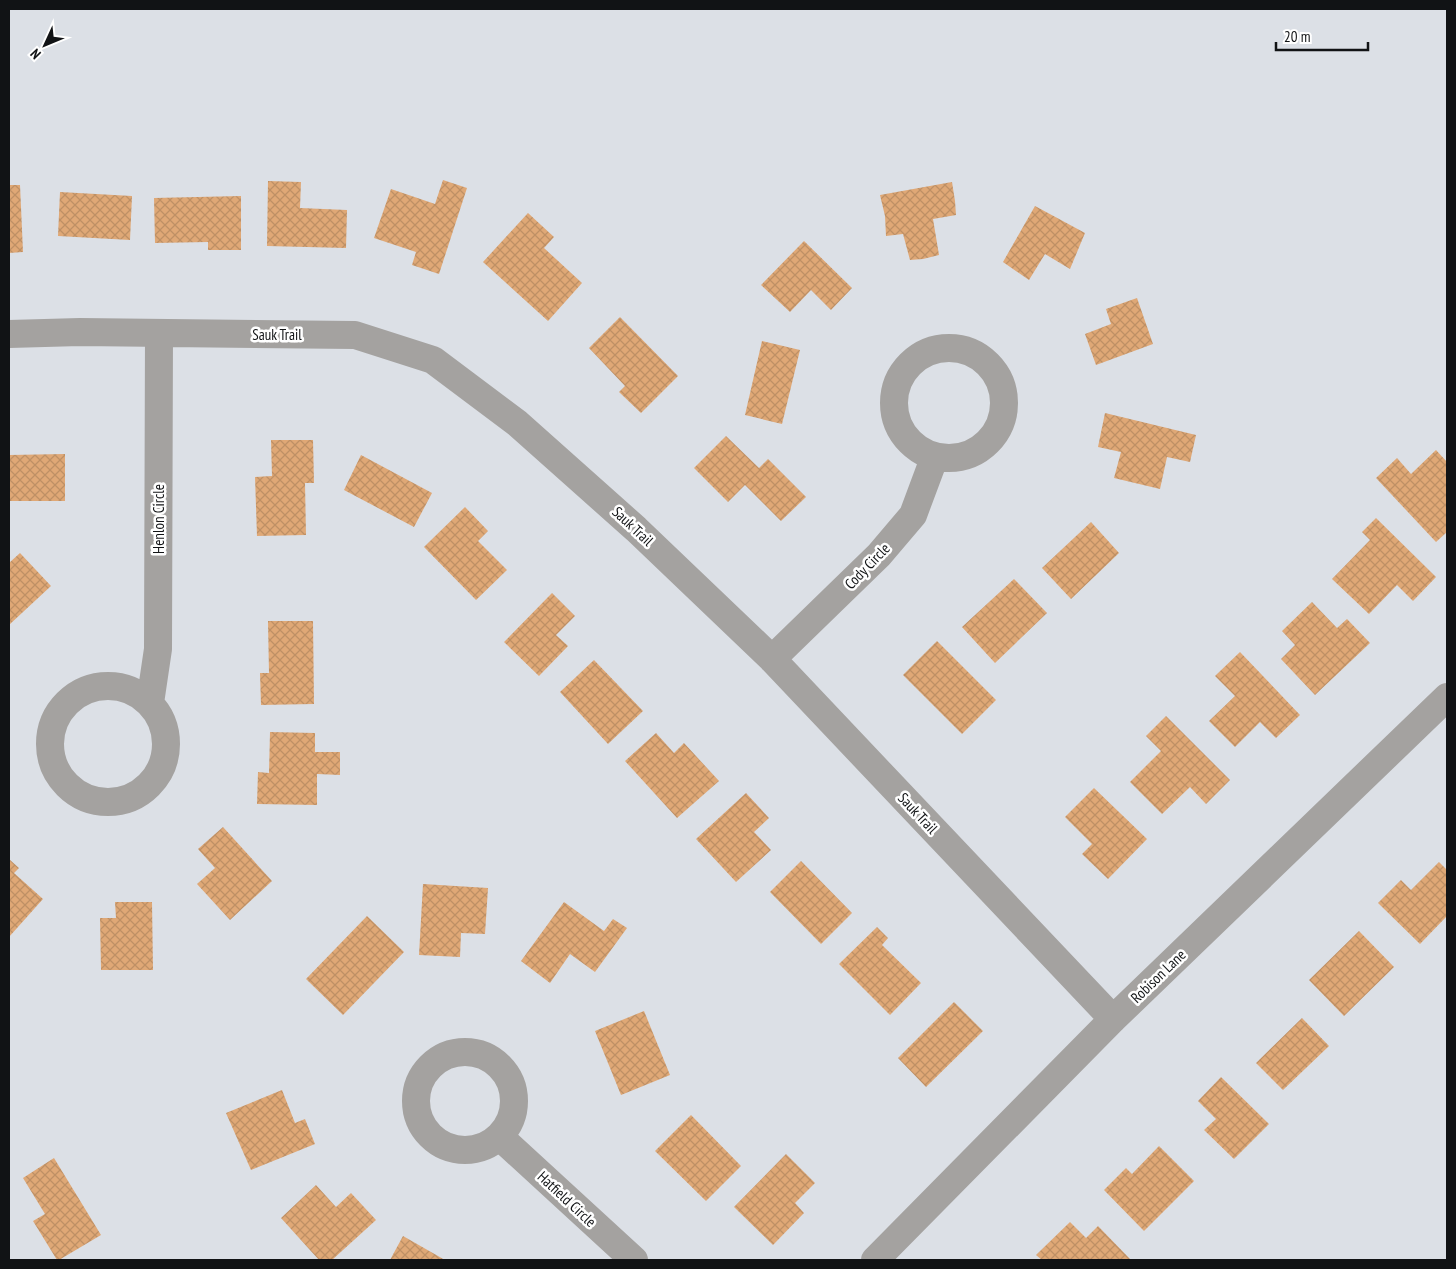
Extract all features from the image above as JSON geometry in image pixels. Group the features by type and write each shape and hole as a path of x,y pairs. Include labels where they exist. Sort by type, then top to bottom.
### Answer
{"street":[{"name":"Sauk Trail","path":"9,334 80,332 355,335 433,360 517,423 636,529 772,659 1113,1019"},
{"name":"Henlon Circle","path":"150,703 158,649 159,334"},
{"path":"940,348 958,348 974,354 990,365 1000,381 1004,400 1002,418 994,435 980,449 963,456 944,458 935,456 918,449 904,436 894,413 894,395 899,378 909,364 923,353 940,348"},
{"name":"Cody Circle","path":"772,659 879,555 913,515 935,456"},
{"path":"114,686 134,691 150,703 162,720 167,740 164,761 155,779 142,792 126,800 107,803 90,800 73,792 60,779 52,762 49,744 52,726 60,709 75,695 93,687 114,686"},
{"name":"Robison Lane","path":"875,1260 1113,1019 1447,697"},
{"name":"Hatfield Circle","path":"500,1137 634,1260"}],"building":[{"path":"443,180 467,188 439,274 412,265 416,252 374,238 391,189 435,204"},
{"path":"268,181 301,182 300,208 347,210 346,248 267,246"},
{"path":"952,182 956,215 933,219 939,255 910,260 903,234 886,236 885,216 880,195"},
{"path":"9,185 20,185 23,252 9,253"},
{"path":"60,192 132,196 130,240 58,236"},
{"path":"241,196 241,250 208,250 208,242 155,243 154,198"},
{"path":"1035,206 1085,233 1070,269 1045,254 1029,280 1003,262"},
{"path":"528,213 554,237 544,248 582,283 548,321 483,262"},
{"path":"804,241 852,288 831,310 811,290 790,312 761,285"},
{"path":"1137,298 1153,344 1096,365 1085,334 1111,324 1106,309"},
{"path":"620,317 678,376 641,413 619,392 625,386 589,348"},
{"path":"762,341 800,350 782,424 745,415"},
{"path":"1105,413 1196,435 1190,462 1167,457 1160,489 1114,478 1121,452 1098,447"},
{"path":"726,436 759,468 768,459 806,497 781,521 745,485 728,502 694,468"},
{"path":"271,440 313,440 314,483 305,483 306,535 257,536 255,477 272,476"},
{"path":"1436,450 1447,462 1447,532 1436,542 1376,478 1397,458 1411,474"},
{"path":"65,454 65,501 9,501 9,455"},
{"path":"361,455 432,493 414,527 344,490"},
{"path":"465,507 488,531 478,541 507,570 476,600 424,547"},
{"path":"1376,518 1436,577 1413,601 1397,585 1369,614 1332,579 1370,540 1362,532"},
{"path":"1091,522 1119,553 1071,599 1042,568"},
{"path":"20,553 51,586 9,625 9,563"},
{"path":"1014,579 1047,613 995,663 962,627"},
{"path":"552,593 575,616 556,635 568,646 539,676 504,642"},
{"path":"1312,602 1337,628 1347,619 1370,643 1315,695 1281,659 1295,645 1282,631"},
{"path":"268,621 313,621 314,704 261,705 260,673 269,673"},
{"path":"937,641 996,700 962,734 903,675"},
{"path":"1240,652 1300,715 1276,738 1260,722 1235,747 1209,721 1235,696 1215,676"},
{"path":"594,660 643,711 608,744 560,692"},
{"path":"1166,716 1230,780 1206,804 1190,787 1162,814 1130,782 1161,751 1146,736"},
{"path":"270,732 315,733 315,752 340,752 340,775 317,774 317,805 257,804 258,772 269,773"},
{"path":"656,733 674,753 684,743 719,781 677,818 625,761"},
{"path":"1094,788 1147,839 1108,879 1082,854 1092,844 1065,817"},
{"path":"746,793 769,818 754,832 771,850 736,882 696,839"},
{"path":"223,827 272,881 230,920 197,884 215,868 198,849"},
{"path":"9,859 19,868 14,873 43,899 9,937"},
{"path":"801,861 852,913 821,944 770,892"},
{"path":"1439,862 1447,870 1447,916 1420,944 1378,903 1401,880 1411,890"},
{"path":"423,884 488,888 485,934 461,933 460,957 419,955"},
{"path":"115,902 152,902 153,970 101,970 100,918 116,918"},
{"path":"564,902 604,931 613,919 627,928 595,972 570,954 550,983 521,961"},
{"path":"367,916 404,952 343,1015 306,979"},
{"path":"877,927 888,938 882,945 921,983 890,1015 839,964"},
{"path":"1359,931 1394,967 1344,1016 1309,980"},
{"path":"954,1002 983,1031 926,1087 898,1058"},
{"path":"644,1011 670,1075 621,1095 595,1031"},
{"path":"1302,1018 1329,1046 1283,1090 1256,1063"},
{"path":"1221,1077 1269,1124 1234,1159 1204,1130 1216,1119 1198,1101"},
{"path":"282,1090 295,1123 305,1119 315,1144 251,1170 226,1113"},
{"path":"691,1115 741,1166 706,1201 655,1151"},
{"path":"1159,1146 1194,1181 1144,1231 1104,1190 1126,1168 1132,1174"},
{"path":"786,1154 815,1183 795,1203 804,1213 773,1245 734,1207"},
{"path":"54,1158 101,1235 59,1260 57,1260 33,1221 45,1214 23,1178"},
{"path":"316,1185 336,1207 351,1193 376,1220 332,1260 319,1260 281,1218"},
{"path":"1070,1222 1086,1238 1098,1226 1131,1260 1042,1260 1036,1255"},
{"path":"403,1236 445,1260 390,1260"}]}
